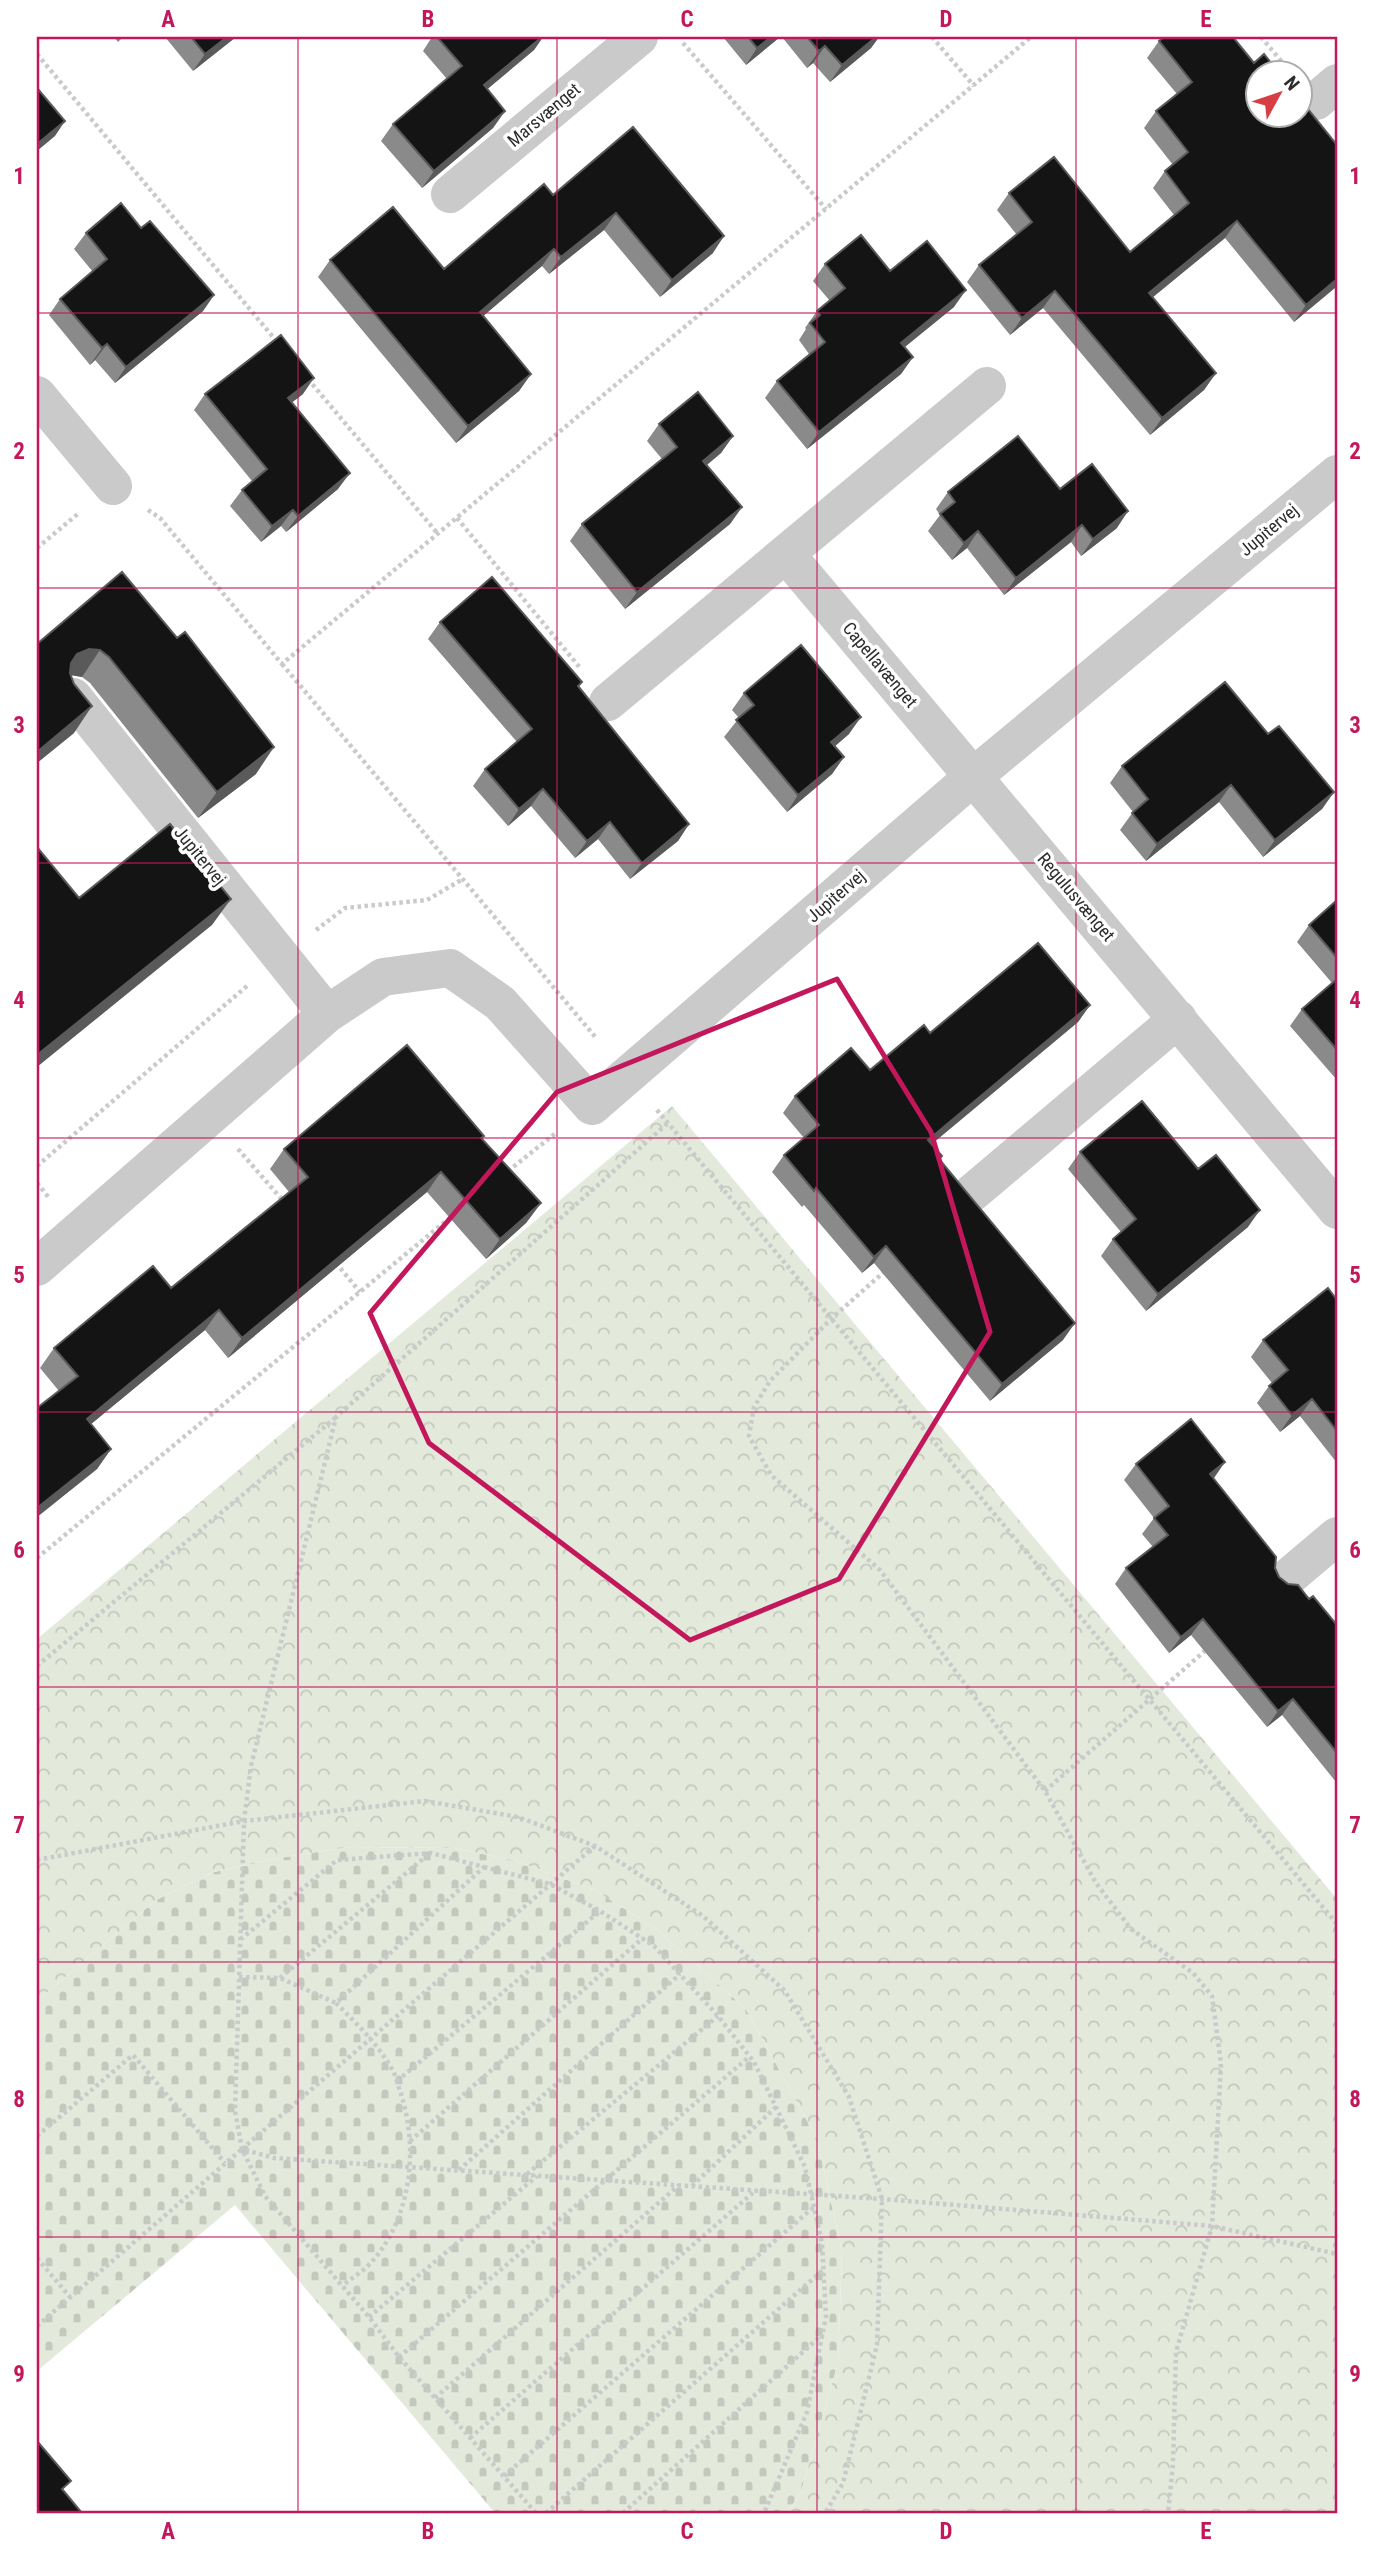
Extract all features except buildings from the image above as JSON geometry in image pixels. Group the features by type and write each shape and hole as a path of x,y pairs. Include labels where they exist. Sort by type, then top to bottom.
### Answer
{"street":[{"name":"Marsvænget","path":"450,194 639,37"},
{"path":"608,702 987,386"},
{"path":"37,395 113,486"},
{"name":"Jupitervej","path":"592,1106 974,776 1337,474"},
{"name":"Capellavænget","path":"786,554 974,776"},
{"name":"Jupitervej","path":"73,697 327,1014"},
{"name":"Regulusvænget","path":"974,776 1337,1210"},
{"path":"37,1267 327,1014 383,976 450,968 500,1003 592,1106"},
{"path":"972,1194 1178,1018"},
{"path":"1285,1580 1337,1536"}],"path":[{"path":"678,37 826,209"},
{"path":"932,37 974,86"},
{"path":"282,664 1031,37"},
{"path":"1261,37 1315,86"},
{"path":"37,54 286,353"},
{"path":"304,374 438,534"},
{"path":"37,548 113,486 160,517 1337,1924"},
{"path":"457,518 608,702"},
{"path":"37,1166 281,957 345,908 427,900 463,879"},
{"path":"506,1172 592,1106"},
{"path":"210,1116 289,1209"},
{"path":"37,1666 336,1417 668,1123"},
{"path":"37,1558 454,1215"},
{"path":"334,1261 360,1292"},
{"path":"891,1265 831,1319 770,1381 754,1407 749,1436 771,1475 880,1570 1045,1791 1096,1883 1131,1929 1193,1973 1212,1996 1221,2064 1212,2226 1176,2351 1173,2464 1168,2513"},
{"path":"336,1417 251,1766 244,1821 235,2111 242,2149 265,2196 369,2317 399,2357 536,2513"},
{"path":"1045,1791 1213,1644"},
{"path":"37,1860 244,1821 425,1801 518,1816 595,1846 703,1916 785,1991 849,2097 882,2199 877,2345 843,2483 825,2513"},
{"path":"37,2326 595,1846"},
{"path":"240,1940 337,1860 430,1853 550,1884 643,1938 680,1974 718,2016 749,2057 777,2106 805,2166 822,2243 826,2316 807,2412 764,2513"},
{"path":"280,1978 430,1853"},
{"path":"336,2003 484,1867"},
{"path":"397,2081 600,1911"},
{"path":"410,2141 643,1938"},
{"path":"459,2170 680,1974"},
{"path":"239,1977 280,1978 336,2003 370,2038 393,2070 397,2081 408,2116 411,2167 397,2221 375,2259 342,2286"},
{"path":"526,2175 718,2016"},
{"path":"37,2136 133,2054 225,2163"},
{"path":"399,2357 749,2057"},
{"path":"692,2186 777,2106"},
{"path":"242,2149 274,2158 882,2199 1212,2226 1337,2254"},
{"path":"369,2317 537,2176"},
{"path":"435,2398 679,2185"},
{"path":"470,2438 756,2190"},
{"path":"504,2476 815,2206"},
{"path":"37,2258 70,2297"},
{"path":"546,2513 823,2270"},
{"path":"623,2513 823,2334"}],"highlighted area":[{"path":"837,979 931,1132 990,1332 839,1579 690,1640 429,1443 370,1313 557,1092"}],"green space":[{"path":"672,1106 1337,1899 1337,2513 787,2513 801,2492 838,2363 842,2251 817,2139 746,2009 655,1928 595,1890 513,1860 453,1848 349,1847 285,1857 214,1872 156,1900 37,2001 37,1639"},
{"path":"349,1847 453,1848 513,1860 595,1890 655,1928 746,2009 817,2139 842,2251 838,2363 801,2492 787,2513 495,2513 235,2205 37,2371 37,2001 156,1900 214,1872"}]}
